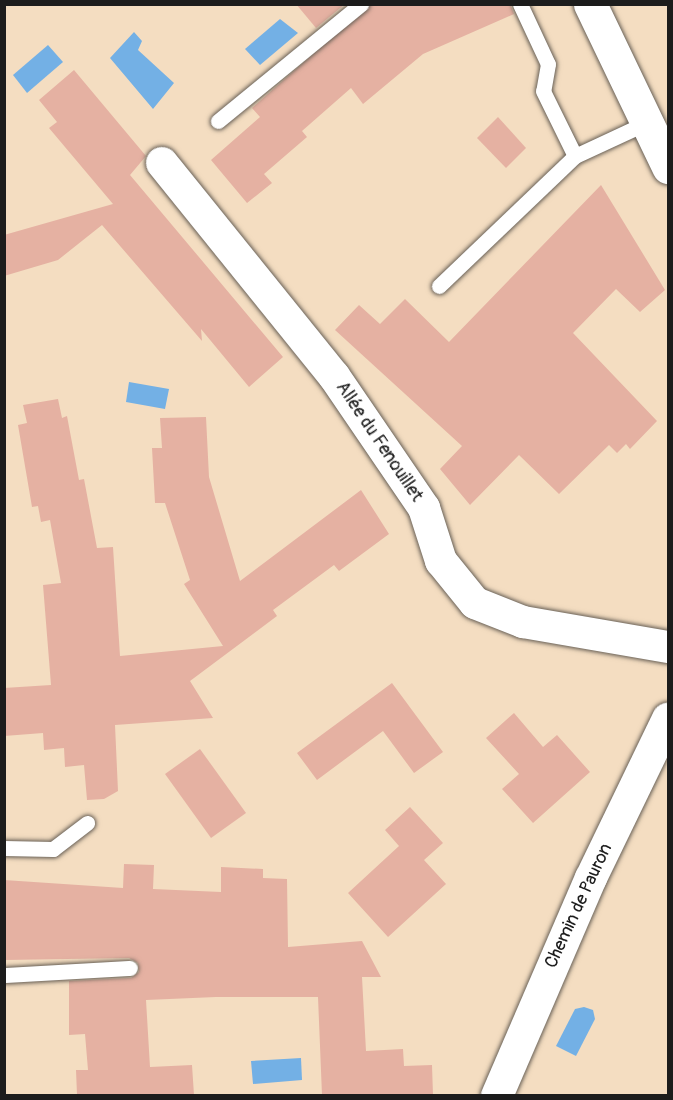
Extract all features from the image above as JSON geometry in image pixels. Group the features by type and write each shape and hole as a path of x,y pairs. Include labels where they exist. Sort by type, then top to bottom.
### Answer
{"street":[{"path":"591,4 646,123 669,166"},
{"name":"Allée du Fenouillet","path":"162,163 334,376 424,508 441,561 475,603 523,622 669,647"},
{"name":"Chemin de Pauron","path":"497,1095 586,889 669,719"}],"lane":[{"path":"218,121 361,4"},
{"path":"520,4 548,64 543,91 575,156"},
{"path":"438,286 575,156 646,123"},
{"path":"4,848 53,849 87,823"},
{"path":"4,975 130,968"}],"water":[{"path":"280,19 298,33 260,65 245,49"},
{"path":"134,32 142,41 138,50 174,83 153,109 110,58"},
{"path":"48,45 63,62 27,93 13,75"},
{"path":"129,382 169,389 165,409 126,402"},
{"path":"584,1007 593,1010 595,1019 576,1056 556,1046 575,1009"},
{"path":"301,1058 302,1080 253,1084 251,1061"}],"building":[{"path":"296,4 345,4 316,28"},
{"path":"370,4 510,4 514,14 423,54 363,104 351,88 302,131 307,137 264,174 272,183 247,203 211,160 260,117 252,108"},
{"path":"74,70 146,156 130,175 283,357 249,387 201,329 202,341 102,225 58,260 4,276 4,235 113,204 49,128 57,122 39,100"},
{"path":"498,117 526,148 506,168 477,138"},
{"path":"601,185 665,290 640,312 616,289 573,333 657,421 630,449 626,444 617,453 609,445 559,494 519,455 470,505 440,469 462,446 335,330 359,305 380,324 405,299 449,342"},
{"path":"58,399 62,418 67,416 79,480 84,479 97,548 113,547 120,656 223,646 184,584 190,580 165,503 155,503 152,448 162,448 160,418 206,417 209,477 240,581 361,490 389,534 339,571 334,565 273,610 277,616 190,681 213,718 115,725 118,791 104,799 87,800 84,765 65,767 64,748 44,750 43,733 4,736 4,688 51,685 43,585 61,583 50,520 41,522 38,506 32,507 18,425 27,423 23,405"},
{"path":"392,683 443,752 414,773 383,731 317,780 297,753"},
{"path":"514,713 543,747 557,735 590,772 533,823 502,789 519,774 486,738"},
{"path":"200,749 246,813 211,838 165,774"},
{"path":"410,807 443,843 424,860 446,884 388,937 348,893 399,846 385,830"},
{"path":"124,864 154,865 153,889 221,892 221,867 263,869 263,878 287,879 288,947 362,941 381,977 362,977 366,1051 403,1049 404,1066 432,1065 433,1095 322,1095 318,997 216,997 146,1000 150,1067 192,1065 194,1095 77,1095 76,1070 88,1070 85,1034 69,1035 69,981 131,978 139,972 138,963 129,958 4,960 4,880 123,888"}]}
